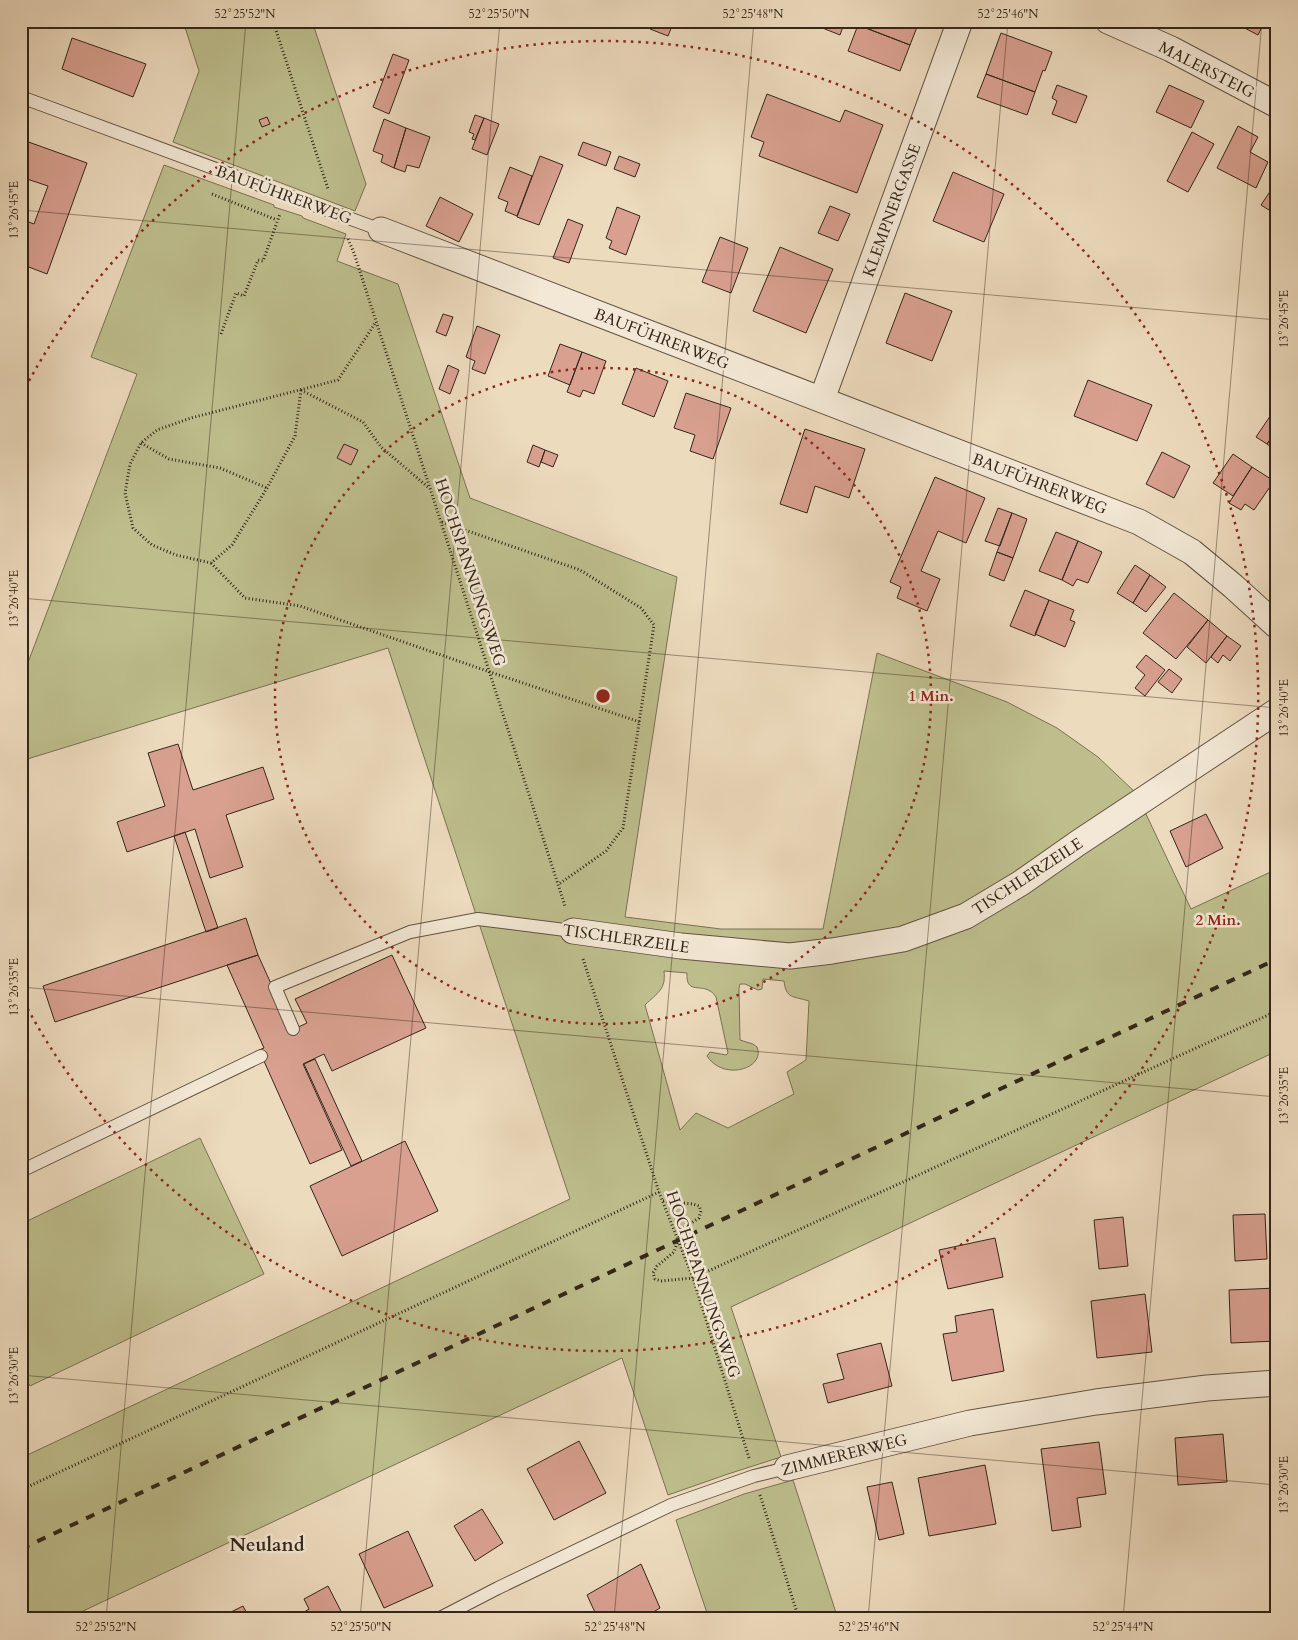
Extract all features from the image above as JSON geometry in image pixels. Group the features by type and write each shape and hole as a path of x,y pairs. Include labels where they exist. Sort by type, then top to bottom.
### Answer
{"street":[{"name":"KLEMPNERGASSE","path":"822,399 960,21"},
{"name":"MALERSTEIG","path":"1108,21 1171,49 1277,105"},
{"name":"BAUFÜHRERWEG","path":"381,230 1139,522 1192,552 1277,626"},
{"name":"TISCHLERZEILE","path":"573,931 681,946 790,956 903,939 966,916 1013,888 1277,710"},
{"name":"ZIMMERERWEG","path":"787,1468 970,1423 1096,1402 1207,1388 1277,1384"}],"lane":[{"name":"BAUFÜHRERWEG","path":"21,97 381,230"},
{"name":"TISCHLERZEILE","path":"293,1029 275,987 410,932 478,919 573,931"},
{"path":"21,1171 261,1056"},
{"name":"ZIMMERERWEG","path":"438,1619 671,1505 754,1476 787,1468"}],"path":[{"path":"273,21 325,183"},
{"path":"212,194 277,220"},
{"path":"221,334 236,293 244,296 258,260 263,261 287,195"},
{"name":"HOCHSPANNUNGSWEG","path":"354,253 564,900"},
{"path":"376,321 338,380 191,418 157,430 140,443 130,464 125,493 133,528 152,546 176,555 211,563 244,598 300,606 640,722"},
{"path":"211,563 232,545 268,488 295,436 301,390"},
{"path":"301,390 363,422 381,447 431,489"},
{"path":"140,443 169,459 220,468 268,488"},
{"path":"441,522 580,570 641,608 654,625 624,828 606,851 559,884"},
{"name":"HOCHSPANNUNGSWEG","path":"583,958 659,1192 692,1278 799,1619"},
{"path":"663,1201 699,1206 701,1211 699,1218 682,1229 674,1252 657,1266 653,1273 655,1279 661,1282 692,1278 1277,1011"},
{"path":"21,1490 659,1192"}],"green space":[{"path":"183,21 312,21 366,184 355,211 173,142 199,71"},
{"path":"164,165 274,205 274,207 346,234 337,261 398,284 470,498 677,577 625,917 721,929 823,929 877,653 1007,702 1057,728 1098,757 1136,793 1191,909 1277,869 1277,1051 731,1307 781,1457 668,1495 622,1358 66,1619 21,1619 21,1458 570,1199 388,648 21,761 21,681 137,374 91,357","holes":["664,971 687,973 687,980 691,986 706,989 716,997 728,1053 726,1055 710,1052 707,1056 714,1064 723,1069 733,1070 750,1066 758,1054 757,1047 740,1040 740,984 745,984 758,990 762,989 763,979 784,981 786,991 791,996 809,1001 806,1060 787,1072 794,1094 728,1128 696,1113 680,1130 645,1005 662,987"]},
{"path":"200,1138 264,1274 30,1386 21,1369 21,1224"},
{"path":"793,1480 838,1619 709,1619 676,1520 744,1494"}],"building":[{"path":"653,21 674,21 668,36 650,29"},
{"path":"811,21 845,21 840,35 810,23"},
{"path":"859,21 919,22 910,45 858,25"},
{"path":"1231,21 1265,21 1258,35"},
{"path":"858,25 910,45 900,71 848,51"},
{"path":"1001,33 1052,52 1035,92 986,74"},
{"path":"72,38 146,64 133,97 62,69"},
{"path":"393,54 409,60 389,114 373,107"},
{"path":"986,74 1035,92 1027,115 977,97"},
{"path":"1057,85 1087,96 1076,123 1052,114 1057,101 1052,98"},
{"path":"1169,85 1204,101 1191,128 1156,112"},
{"path":"767,94 840,122 845,110 883,125 857,193 759,156 764,142 751,137"},
{"path":"475,115 484,118 475,140 472,139 474,134 469,132"},
{"path":"267,117 270,124 262,127 259,120"},
{"path":"484,118 499,124 487,155 472,149"},
{"path":"384,119 406,128 394,168 381,162 383,155 373,151"},
{"path":"1238,126 1258,137 1250,152 1268,162 1256,188 1217,168"},
{"path":"406,128 430,137 419,168 407,165 405,172 394,168"},
{"path":"1192,132 1214,144 1188,192 1167,181"},
{"path":"23,140 87,163 47,274 21,264 21,219 34,224 48,186 21,177 21,146"},
{"path":"583,142 611,152 606,166 578,155"},
{"path":"540,156 563,165 539,225 517,217"},
{"path":"619,156 640,164 635,177 614,169"},
{"path":"510,167 532,176 517,216 505,211 508,202 498,198"},
{"path":"953,172 1004,194 984,242 933,221"},
{"path":"1277,181 1277,215 1261,205"},
{"path":"440,197 473,214 459,242 426,226"},
{"path":"830,206 850,214 838,241 818,233"},
{"path":"617,207 640,216 626,255 609,248 612,241 606,238"},
{"path":"568,219 583,225 569,263 553,258"},
{"path":"720,237 748,248 731,293 702,282"},
{"path":"780,247 833,269 806,333 753,311"},
{"path":"905,293 952,311 932,361 886,343"},
{"path":"443,314 453,317 446,336 436,332"},
{"path":"477,326 500,335 485,374 472,369 475,361 466,357"},
{"path":"560,344 582,352 570,385 548,376"},
{"path":"582,352 606,361 594,394 583,390 580,397 567,392"},
{"path":"448,365 459,370 450,394 439,389"},
{"path":"636,368 668,381 654,417 622,404"},
{"path":"1088,380 1152,405 1137,441 1074,416"},
{"path":"686,393 731,408 713,459 690,451 695,435 674,428"},
{"path":"1277,406 1277,430 1267,444 1256,437"},
{"path":"805,429 865,449 849,498 815,486 807,513 780,504"},
{"path":"1277,430 1277,451 1267,444"},
{"path":"344,444 358,450 351,465 337,458"},
{"path":"533,445 545,450 539,467 527,462"},
{"path":"545,450 558,455 553,467 541,462"},
{"path":"1162,452 1190,466 1174,498 1146,484"},
{"path":"1233,454 1252,467 1233,496 1213,483"},
{"path":"1252,467 1274,481 1254,510 1245,504 1241,510 1229,503"},
{"path":"935,477 985,498 966,543 938,531 921,571 940,579 927,611 897,598 901,587 890,582"},
{"path":"998,508 1012,513 1000,546 985,541"},
{"path":"1012,513 1027,519 1013,558 997,552"},
{"path":"1056,532 1078,541 1062,580 1039,571"},
{"path":"1078,541 1102,552 1088,583 1077,579 1073,586 1062,580"},
{"path":"997,552 1013,558 1004,581 989,575"},
{"path":"1135,565 1150,575 1133,603 1117,593"},
{"path":"1150,575 1166,587 1146,612 1133,603"},
{"path":"1025,590 1049,600 1035,636 1010,626"},
{"path":"1174,593 1208,620 1176,659 1143,633"},
{"path":"1049,600 1074,610 1070,620 1075,622 1065,647 1035,634"},
{"path":"1208,620 1227,636 1206,663 1187,647"},
{"path":"1227,636 1241,646 1230,661 1223,655 1218,663 1211,657"},
{"path":"1146,655 1165,670 1145,696 1135,688 1145,675 1136,667"},
{"path":"1169,669 1182,679 1172,693 1158,682"},
{"path":"178,744 193,790 263,767 274,799 226,815 243,867 210,878 195,829 127,852 117,822 165,806 148,753"},
{"path":"1206,814 1223,848 1186,867 1170,831"},
{"path":"185,832 218,928 206,932 174,836"},
{"path":"246,918 258,955 55,1022 43,986"},
{"path":"258,955 292,1030 307,1023 295,999 392,955 426,1028 332,1071 324,1054 303,1064 342,1150 310,1164 259,1050 264,1048 227,965"},
{"path":"315,1059 362,1161 351,1166 304,1064"},
{"path":"405,1141 438,1211 342,1256 310,1186"},
{"path":"1265,1214 1267,1259 1235,1261 1233,1215"},
{"path":"1123,1217 1128,1266 1099,1269 1094,1220"},
{"path":"995,1238 1003,1277 948,1289 939,1250"},
{"path":"1277,1288 1277,1341 1231,1343 1229,1290"},
{"path":"1145,1294 1152,1352 1097,1358 1091,1301"},
{"path":"993,1309 1004,1371 952,1381 943,1334 957,1332 955,1316"},
{"path":"881,1343 892,1386 828,1403 823,1384 844,1379 837,1354"},
{"path":"21,1423 26,1434 21,1436"},
{"path":"1223,1434 1227,1482 1178,1485 1175,1438"},
{"path":"579,1441 606,1493 554,1520 527,1469"},
{"path":"1099,1442 1106,1494 1077,1498 1081,1527 1052,1531 1041,1449"},
{"path":"985,1465 996,1524 929,1536 918,1478"},
{"path":"892,1482 904,1534 879,1540 867,1487"},
{"path":"482,1509 503,1543 475,1561 454,1526"},
{"path":"408,1531 433,1586 384,1608 359,1554"},
{"path":"641,1564 660,1608 642,1619 598,1619 587,1595"},
{"path":"328,1586 345,1619 301,1619 299,1615 309,1609 304,1599"},
{"path":"243,1606 250,1619 217,1619"}],"railway":[{"path":"21,1549 1277,959"}],"district":[{"name":"Neuland","path":"267,1544"}]}
